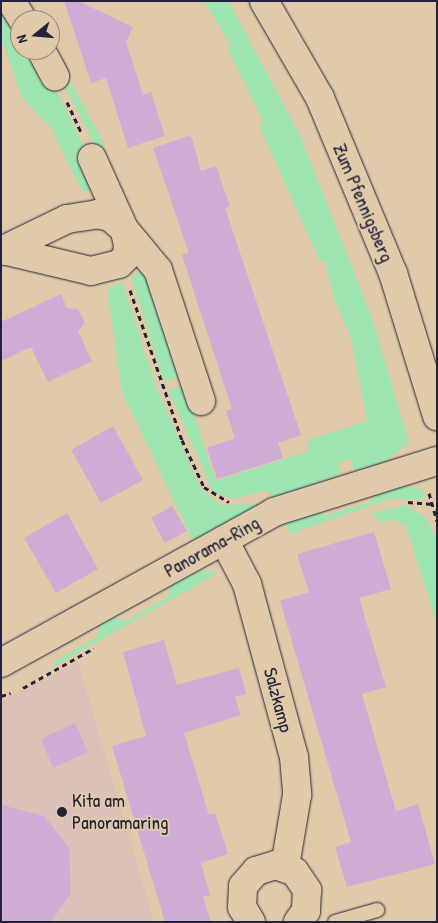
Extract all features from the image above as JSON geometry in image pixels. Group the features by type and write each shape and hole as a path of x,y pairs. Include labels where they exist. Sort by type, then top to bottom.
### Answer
{"street":[{"name":"Zum Pfennigsberg","path":"264,1 320,98 393,273 437,416"},
{"path":"46,60 55,76"},
{"path":"2,251 91,271 105,269 127,256 124,229 92,158"},
{"path":"2,251 83,215 110,217 124,229 158,270 201,401"},
{"name":"Panorama-Ring","path":"1,663 224,540 298,502 429,463"},
{"name":"Salzkamp","path":"224,540 247,584 294,757 297,795 285,867"},
{"path":"251,922 242,907 246,882 265,866 285,867 307,890 306,911 301,921"}],"lane":[{"path":"335,922 376,910"}],"path":[{"path":"55,76 92,158"},
{"path":"429,463 437,521"}],"shaded area":[{"name":"Kita am Panoramaring","path":"78,662 154,922 1,922 1,701"}],"green space":[{"path":"204,1 228,1 300,135 373,321 409,443 386,461 354,470 350,459 338,463 340,474 272,499 268,490 233,499 213,492 168,390 184,385 216,481 309,451 306,441 367,421 350,334 332,294 325,260 320,261 259,126 264,123 227,47 231,45"},
{"path":"1,4 10,18 10,60 38,60 50,77 88,155 95,186 83,193 51,128 22,97 1,37"},
{"path":"52,60 59,60 105,145 99,153"},
{"path":"143,269 182,376 164,382 131,277"},
{"path":"122,282 157,389 201,489 221,505 264,504 194,543 122,392 107,288"},
{"path":"406,486 423,489 424,499 390,499 290,534 284,522 314,509 326,515 371,502 377,489"},
{"path":"406,505 427,519 437,539 437,624 406,526 394,519 381,523 372,513"},
{"path":"205,570 218,573 55,666 53,662 97,637 100,625 112,618 126,621 168,597 171,584"}],"building":[{"path":"64,1 78,1 133,27 126,42 143,95 151,92 165,136 128,148 106,78 91,83"},
{"path":"191,135 201,171 216,166 230,207 225,208 301,435 278,443 283,458 217,479 207,448 235,438 226,411 232,409 182,255 189,253 153,148"},
{"path":"61,294 67,308 78,309 85,323 78,331 92,361 48,382 31,347 1,361 1,322"},
{"path":"113,426 143,480 101,503 71,450"},
{"path":"172,506 187,531 165,543 151,518"},
{"path":"67,513 98,569 56,593 24,538"},
{"path":"374,532 391,589 359,598 386,687 362,694 396,811 418,804 435,864 347,887 335,847 351,842 280,601 309,592 297,554"},
{"path":"164,640 177,685 239,668 246,694 235,697 241,715 184,733 209,815 215,813 228,854 201,863 210,895 203,897 211,922 165,922 112,746 146,736 123,652"},
{"path":"75,723 88,752 53,768 41,739"},
{"path":"1,805 44,816 69,848 71,893 51,922 1,922"}],"place":[{"name":"Kita am Panoramaring","path":"62,812"}]}
